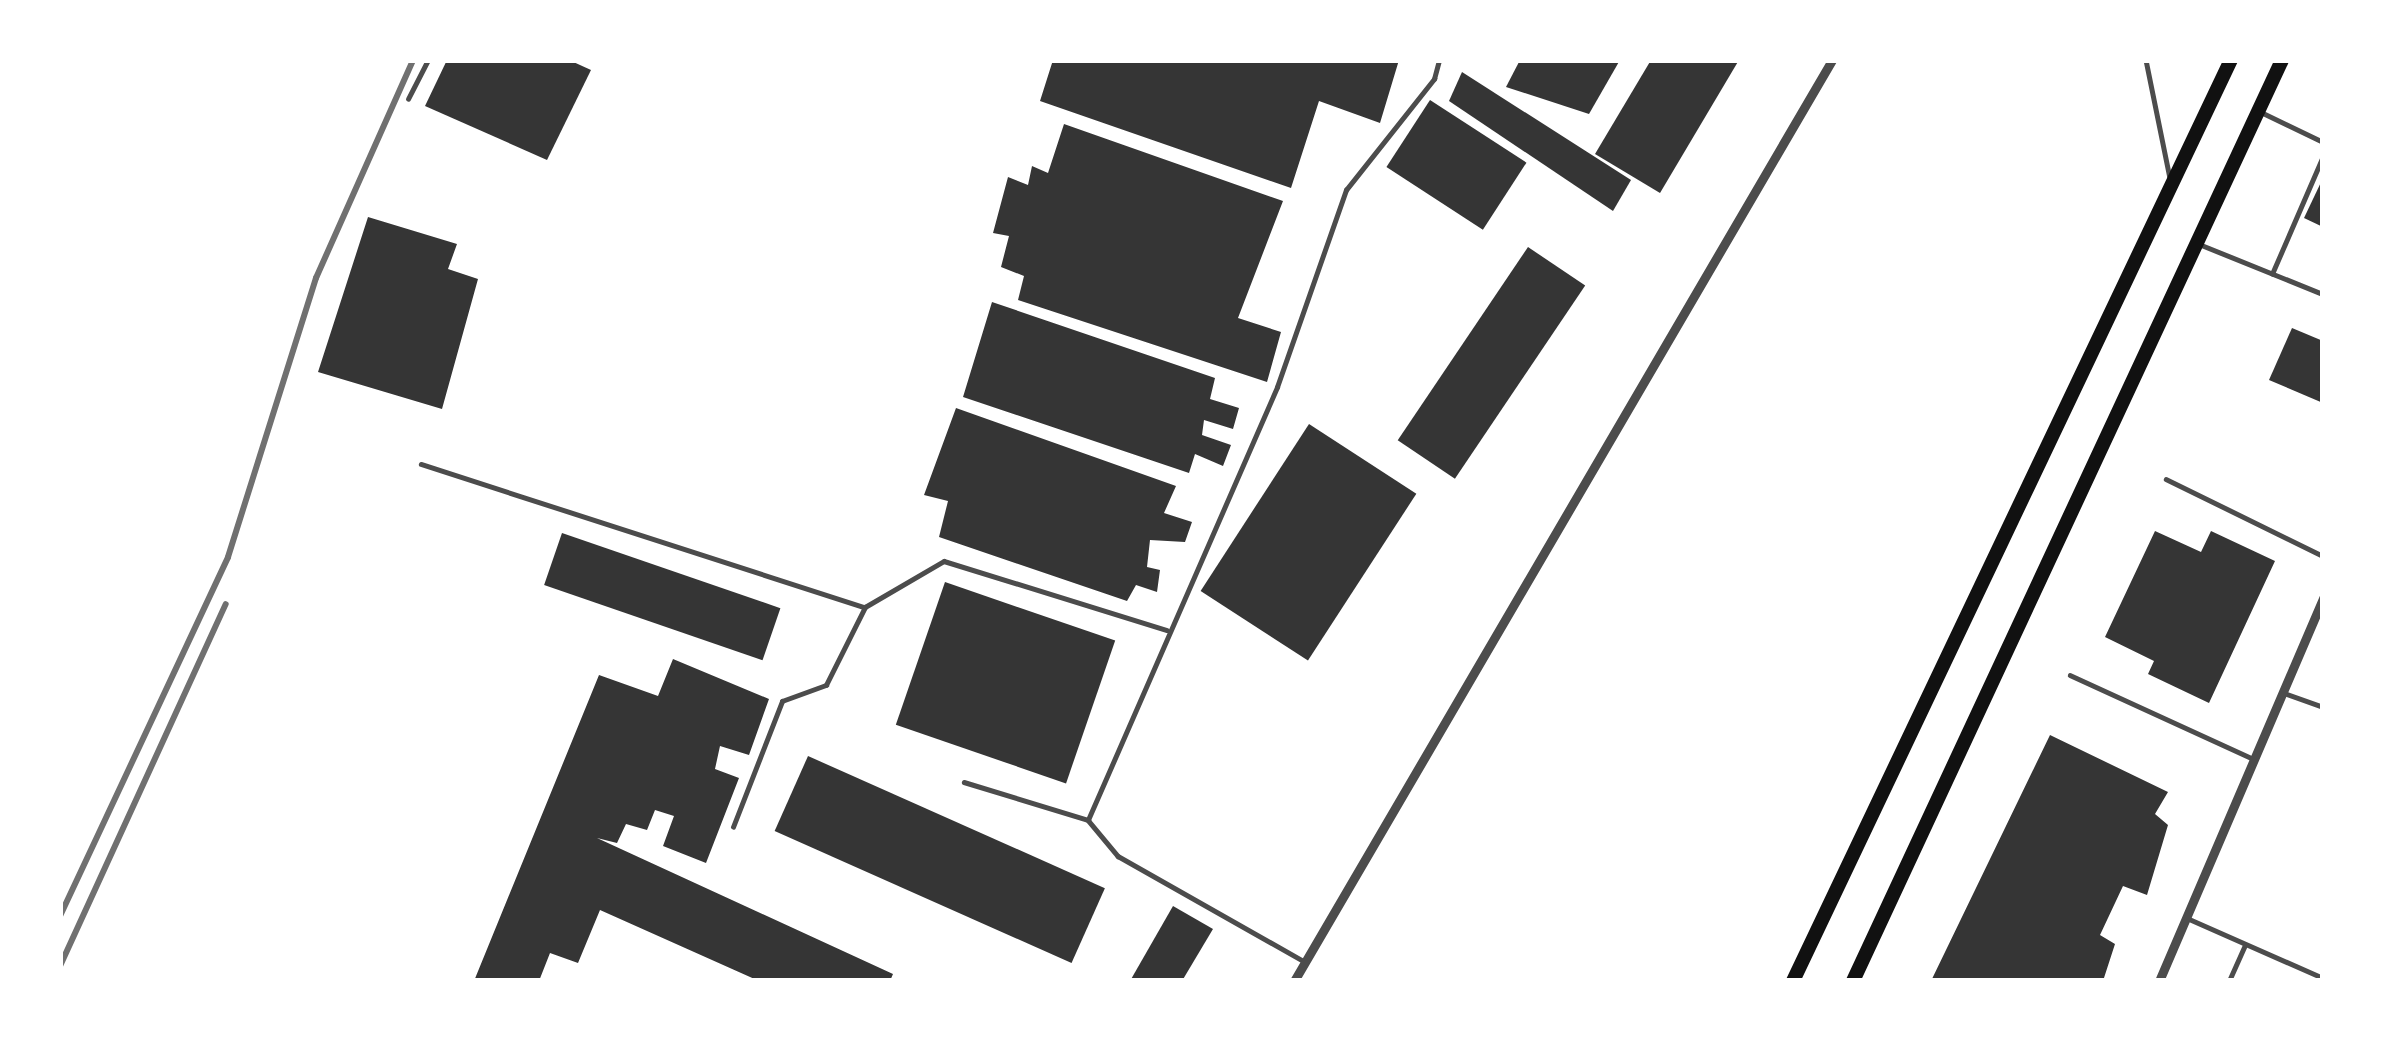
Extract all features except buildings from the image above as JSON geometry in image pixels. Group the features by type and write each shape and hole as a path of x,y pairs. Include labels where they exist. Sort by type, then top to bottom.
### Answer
{"main road":[{"path":"1793,981 2231,60"},
{"path":"1853,981 2282,60"}],"street":[{"path":"1294,981 1832,60"},
{"path":"2159,981 2323,598"}],"lane":[{"path":"408,99 428,60"},
{"path":"1088,820 1167,630 1277,387 1346,190 1434,79 1438,60"},
{"path":"2146,60 2172,187"},
{"path":"2258,110 2323,142"},
{"path":"2272,274 2323,156"},
{"path":"2199,244 2323,295"},
{"path":"421,464 865,607"},
{"path":"2166,479 2323,556"},
{"path":"733,827 782,701 826,685 865,607 944,561 1167,630"},
{"path":"2070,675 2257,761"},
{"path":"2284,693 2323,707"},
{"path":"964,782 1088,820 1118,856 1305,962"},
{"path":"2187,919 2323,978"},
{"path":"2229,981 2245,945"}],"railway":[{"path":"60,916 228,557 316,278 413,60"},
{"path":"60,966 226,604"}]}
